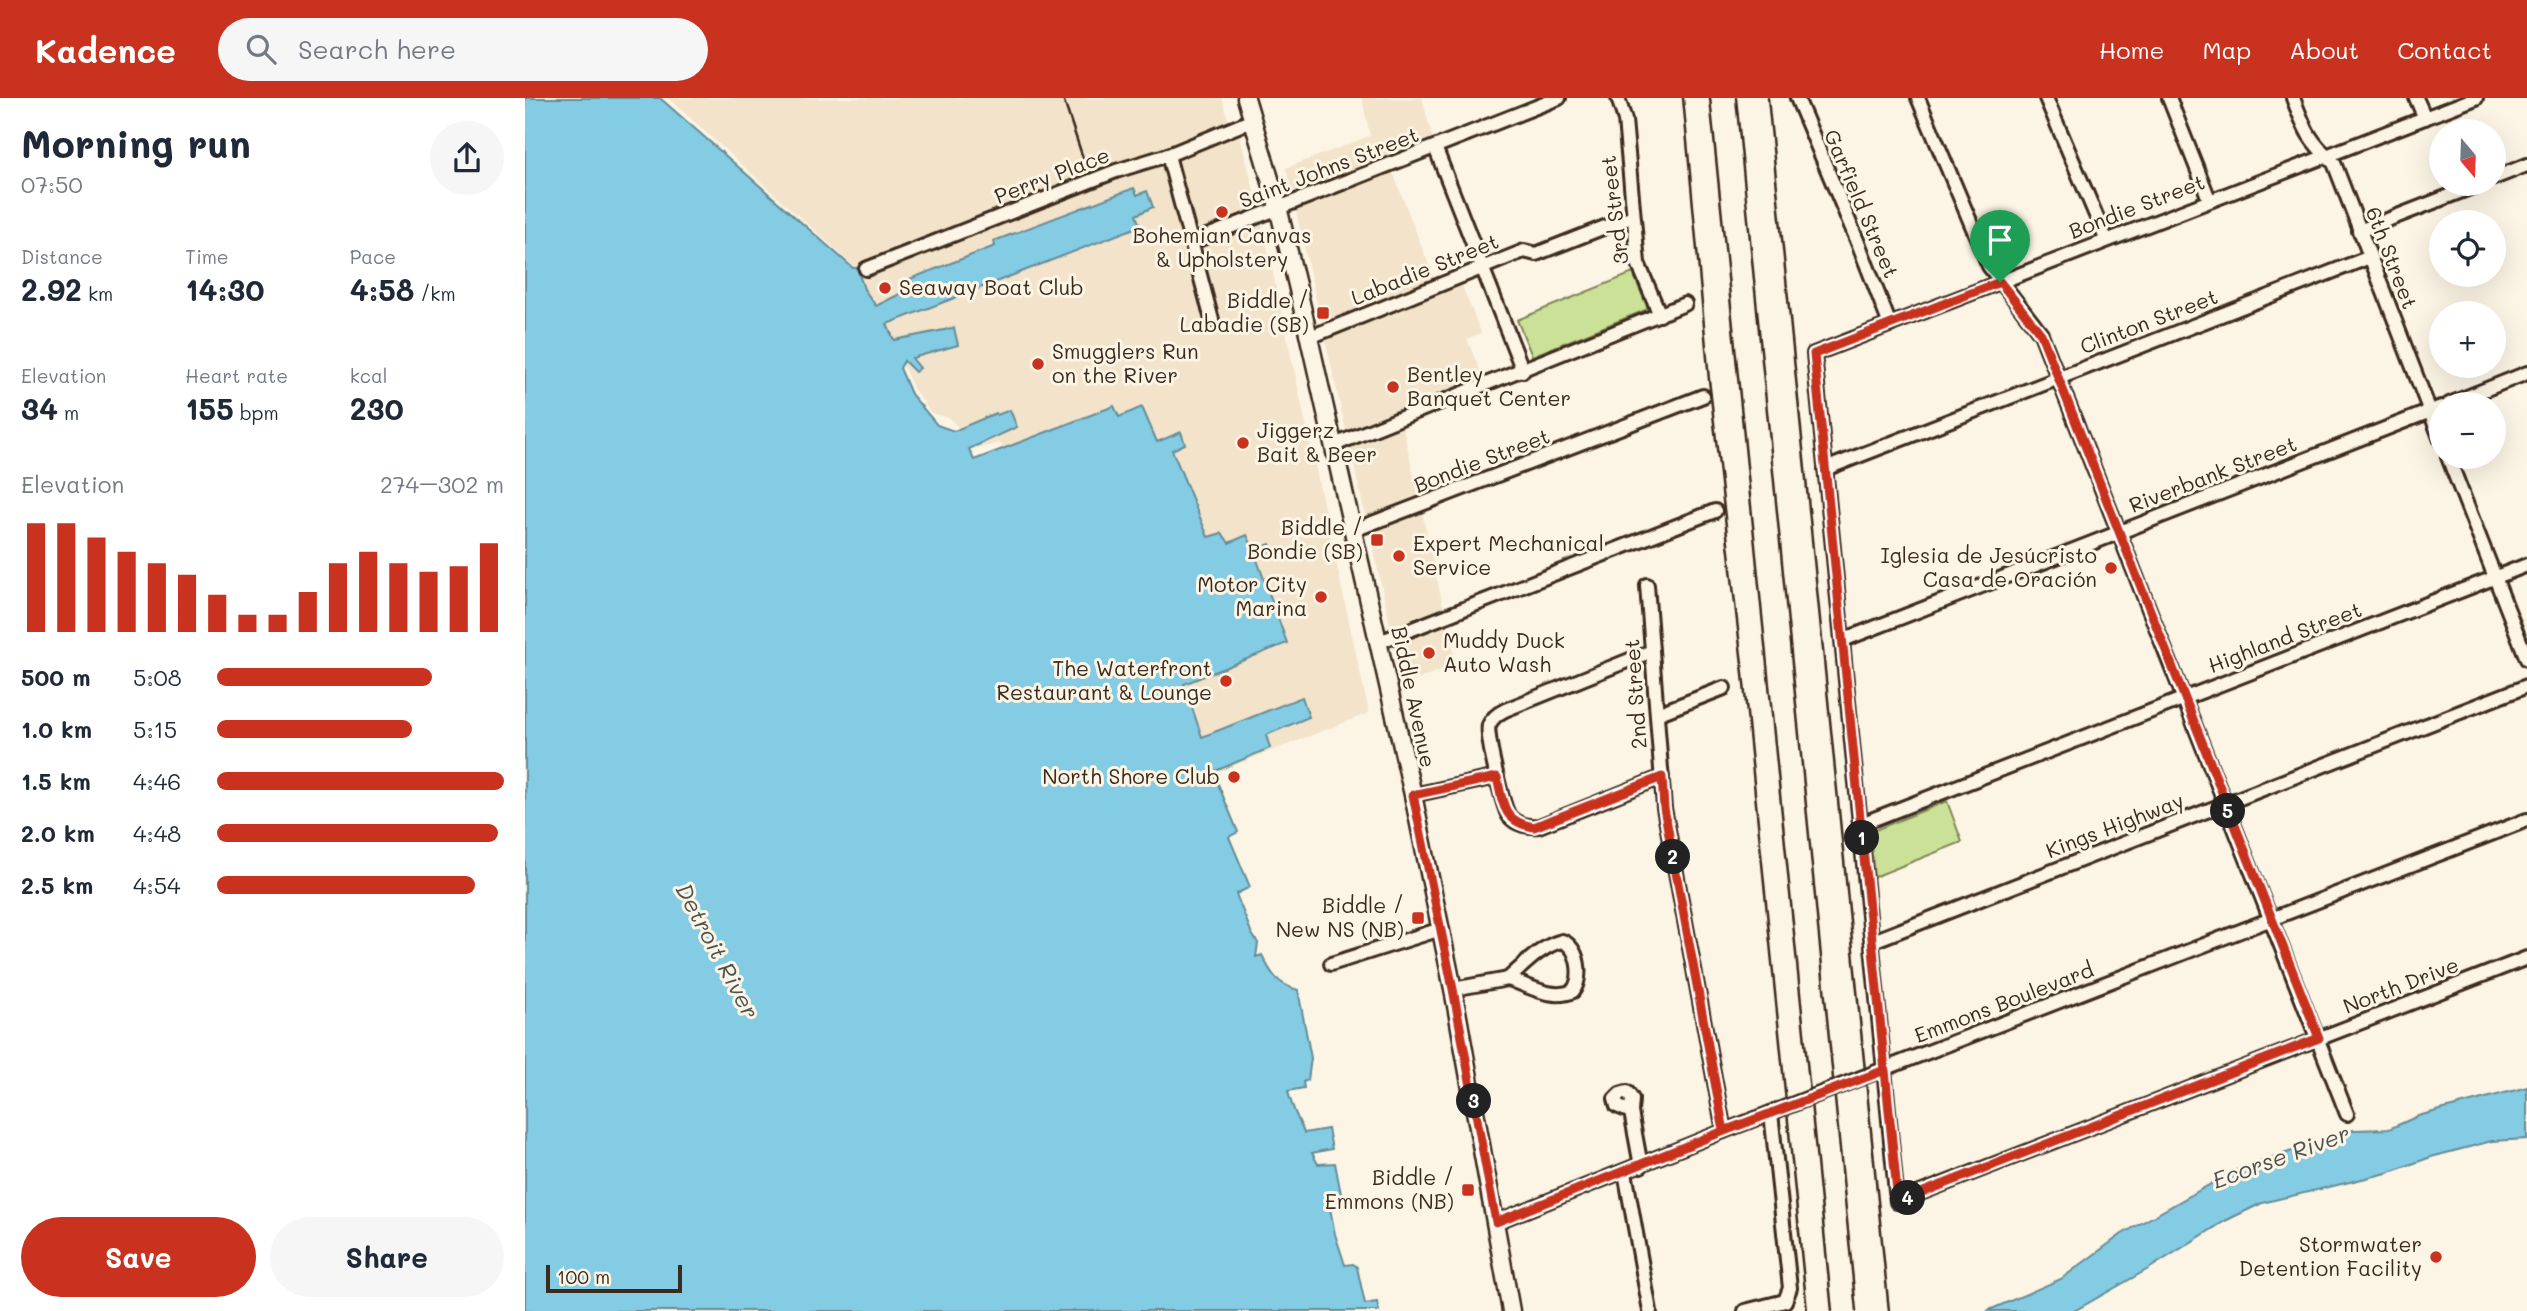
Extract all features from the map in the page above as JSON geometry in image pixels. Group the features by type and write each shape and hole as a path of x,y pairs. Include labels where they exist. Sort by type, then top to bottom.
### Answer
{"main road":[{"name":"Biddle Avenue","path":"1246,98 1278,208 1310,337 1413,795 1453,989 1511,1311"}],"street":[{"name":"Saint Johns Street","path":"1192,242 1559,98"},
{"name":"3rd Street","path":"1618,98 1625,120 1638,263 1660,315"},
{"name":"Garfield Street","path":"1797,98 1890,325"},
{"path":"1918,98 1989,266 2041,334 2347,1114"},
{"path":"2046,98 2106,239"},
{"path":"2169,98 2209,199"},
{"name":"6th Street","path":"2293,98 2308,136 2316,148 2334,163 2369,257 2429,393"},
{"path":"2416,98 2424,118"},
{"name":"Bondie Street","path":"1825,469 1814,354 2476,98"},
{"name":"Perry Place","path":"866,269 1116,171 1168,155 1253,120"},
{"path":"1435,147 1523,371"},
{"path":"1168,155 1212,320"},
{"path":"2506,173 2527,165"},
{"path":"2359,231 2449,196"},
{"name":"Labadie Street","path":"1310,337 1524,251 1536,254 1633,216"},
{"name":"Clinton Street","path":"1825,469 2369,257"},
{"path":"1334,445 1685,304"},
{"path":"2479,392 2527,373"},
{"name":"Bondie Street","path":"1354,530 1703,396"},
{"name":"Riverbank Street","path":"1843,640 2429,412"},
{"path":"1825,469 1885,1070"},
{"path":"2453,469 2527,659"},
{"path":"1379,642 1715,511"},
{"name":"Highland Street","path":"1861,824 2527,565"},
{"name":"2nd Street","path":"1647,585 1664,808 1724,1131"},
{"path":"1652,651 1499,713 1489,725 1488,731 1503,803 1510,817 1520,824 1534,827 1662,777"},
{"name":"Kings Highway","path":"1873,941 2527,686"},
{"path":"1657,714 1724,688"},
{"path":"1413,795 1497,777"},
{"name":"Emmons Boulevard","path":"1496,1222 2527,820"},
{"path":"1331,964 1441,929"},
{"path":"1453,989 1508,979 1553,943 1563,941 1573,949 1579,976 1573,991 1566,994 1547,993 1508,979"},
{"name":"North Drive","path":"1885,1070 1898,1202 2527,958"},
{"path":"1631,1112 1641,1166"},
{"path":"1745,1311 1785,1301 1790,1288 1771,1113"},
{"path":"1625,1172 1650,1311"}],"shaded area":[{"path":"668,98 1222,98 1229,122 1024,202 1236,122 1260,214 1369,713 1217,772 1000,443 979,448 949,418 931,413 913,388 855,267"},
{"path":"1362,98 1422,98 1435,147 1390,165 1437,286 1459,278 1481,333 1467,339 1486,385 1401,419 1456,664 1404,685 1286,168 1370,136"}],"green space":[{"path":"1633,273 1648,309 1532,356 1517,320"},
{"path":"1947,801 1962,842 1874,877 1870,832"}],"water":[{"name":"Detroit River","path":"525,98 660,98 853,268 857,268 864,289 876,306 902,293 899,283 995,246 994,241 1134,188 1137,195 1147,191 1153,207 1136,215 1140,226 887,324 894,340 954,328 958,345 912,358 920,368 915,372 904,361 900,368 911,394 937,425 954,431 996,413 997,415 1010,410 1017,427 969,449 974,460 1114,406 1119,417 1142,407 1157,442 1181,432 1185,444 1172,450 1208,537 1222,533 1229,543 1247,535 1254,550 1270,544 1272,550 1256,557 1287,643 1184,684 1202,737 1302,697 1309,717 1266,735 1270,748 1213,772 1238,832 1229,837 1250,887 1236,894 1258,943 1256,957 1262,955 1275,977 1298,990 1311,1058 1308,1080 1303,1082 1304,1088 1288,1091 1291,1102 1304,1133 1328,1129 1332,1149 1312,1153 1318,1164 1335,1163 1341,1194 1328,1198 1335,1234 1345,1265 1353,1264 1357,1267 1365,1304 1377,1302 1379,1311 525,1311"},
{"name":"Ecorse River","path":"2527,1087 2527,1139 2492,1141 2431,1157 2387,1173 2262,1203 2225,1221 2074,1311 1987,1311 2061,1279 2122,1234 2234,1171 2353,1130 2389,1129 2418,1116"}],"railway":[{"path":"1063,98 1086,167"},
{"path":"1683,98 1709,380 1742,664 1807,1311"},
{"path":"1710,98 1832,1311"},
{"path":"1736,98 1856,1311"},
{"path":"1768,98 1889,1311"}],"place":[{"name":"Bohemian Canvas & Upholstery","path":"1222,212"},
{"name":"Seaway Boat Club","path":"885,288"},
{"name":"Biddle / Labadie (SB)","path":"1323,313"},
{"name":"Smugglers Run on the River","path":"1038,364"},
{"name":"Bentley Banquet Center","path":"1393,387"},
{"name":"Jiggerz Bait & Beer","path":"1243,443"},
{"name":"Biddle / Bondie (SB)","path":"1377,540"},
{"name":"Expert Mechanical Service","path":"1399,556"},
{"name":"Iglesia de Jesúcristo Casa de Oración","path":"2111,568"},
{"name":"Motor City Marina","path":"1321,597"},
{"name":"Muddy Duck Auto Wash","path":"1429,653"},
{"name":"The Waterfront Restaurant & Lounge","path":"1226,681"},
{"name":"North Shore Club","path":"1234,777"},
{"name":"Biddle / New NS (NB)","path":"1418,918"},
{"name":"Biddle / Emmons (NB)","path":"1468,1190"},
{"name":"Stormwater Detention Facility","path":"2436,1257"}],"route":[{"path":"2000,282 1814,354 1885,1070 1724,1131 1664,808 1662,777 1534,827 1520,824 1510,817 1503,803 1497,777 1413,795 1453,989 1496,1222 1885,1070 1898,1202 2319,1038 2041,334 2000,282"}]}
